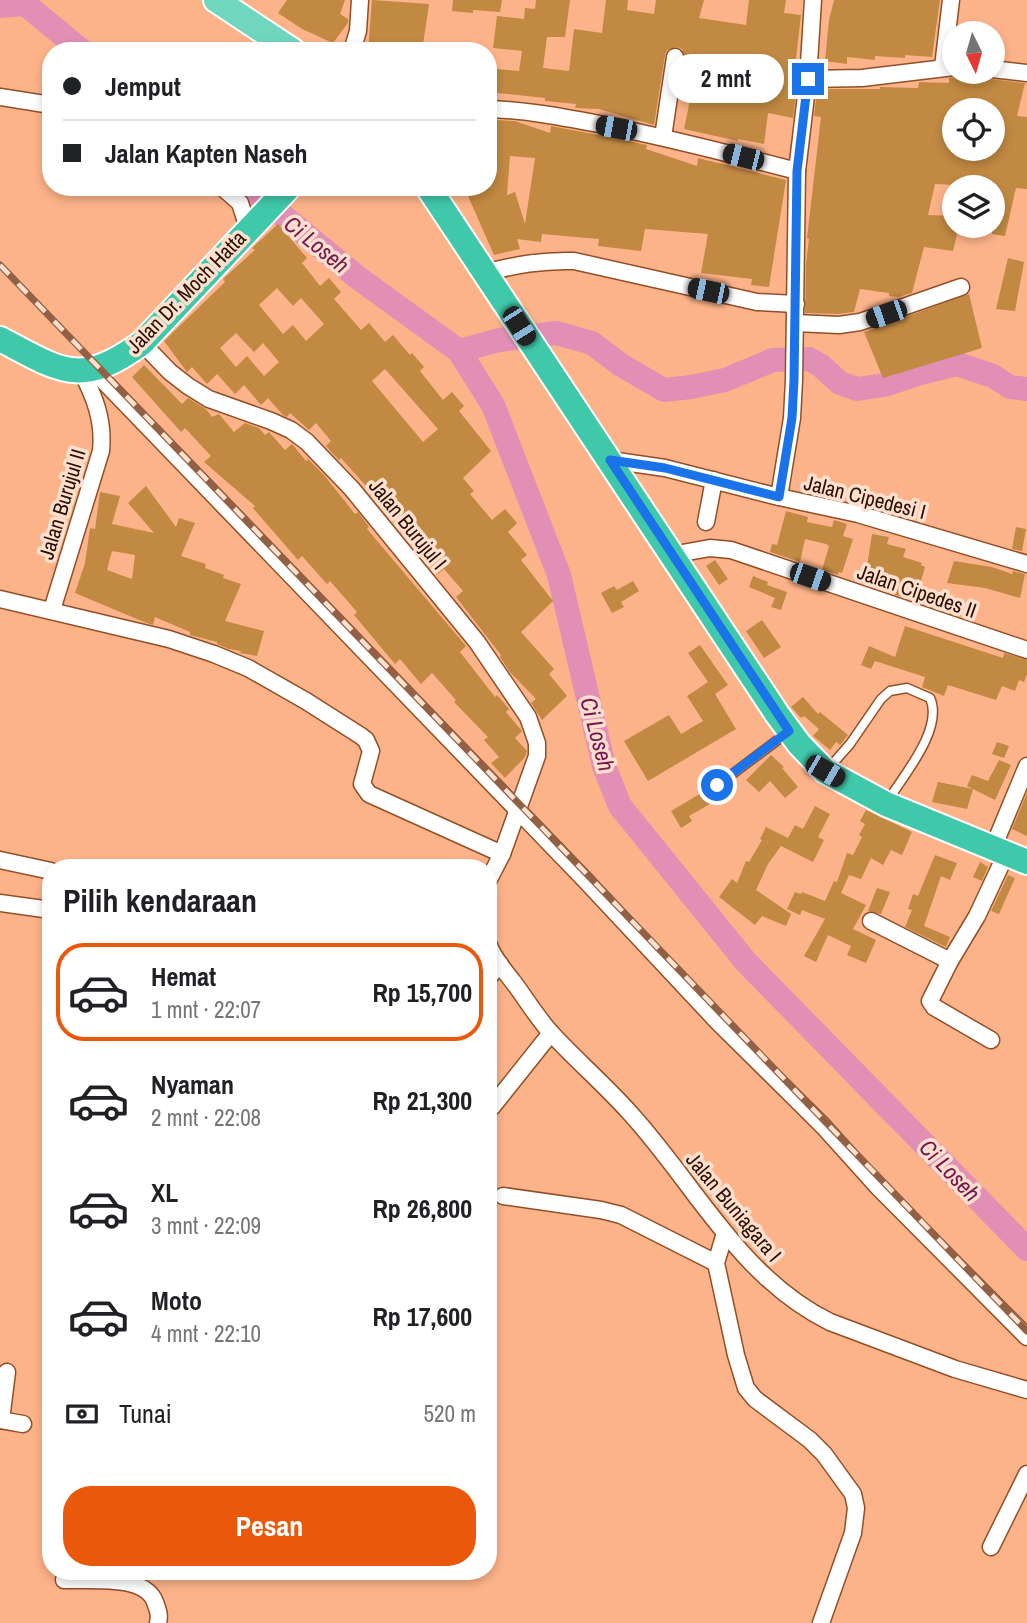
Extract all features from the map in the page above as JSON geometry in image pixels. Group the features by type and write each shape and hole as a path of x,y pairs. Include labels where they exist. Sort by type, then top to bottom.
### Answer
{"highway":[{"name":"Jalan Dr. Moch Hatta","path":"87,370 113,362 142,343 280,196"},
{"path":"434,196 789,731 825,771 886,804 1009,855"},
{"path":"0,339 52,366 69,371 87,370"}],"main road":[{"path":"216,0 279,42"}],"street":[{"path":"355,42 360,0"},
{"path":"779,497 792,418 797,171 808,79 813,0"},
{"path":"950,21 951,0"},
{"path":"663,137 675,57"},
{"path":"808,79 862,78 942,68"},
{"path":"1005,70 1027,73"},
{"path":"0,97 42,104"},
{"path":"497,109 515,109 663,137 797,171"},
{"path":"232,196 240,203 252,225"},
{"path":"484,274 547,260 574,261 757,302 796,304"},
{"path":"795,323 839,325 860,322 961,287"},
{"name":"Jalan Burujul I","path":"142,343 170,372 198,393 291,430 307,442 352,489 477,642 528,717 537,743 537,756 517,810"},
{"path":"87,370 517,810 717,1021 815,1118 877,1186 1027,1337"},
{"name":"Jalan Burujul II","path":"52,610 101,451 103,435 100,417 87,370"},
{"name":"Jalan Cipedesi I","path":"610,460 665,468 858,514 1027,564"},
{"path":"706,522 714,481"},
{"name":"Jalan Cipedes II","path":"671,555 710,548 731,550 1027,650"},
{"path":"0,599 169,639 248,668 366,740 371,751 362,784 369,794 502,854"},
{"path":"991,1040 931,1004 931,998 1009,855 1027,766"},
{"path":"497,864 517,810"},
{"path":"0,860 42,869"},
{"path":"0,903 42,909"},
{"path":"871,921 950,961"},
{"name":"Jalan Buniagara I","path":"497,960 551,1033 632,1115 725,1233 774,1286 813,1314 955,1369 1027,1390"},
{"path":"497,968 500,964"},
{"path":"497,1101 551,1033"},
{"path":"503,1196 621,1215 716,1263"},
{"path":"725,1233 716,1263 746,1388 755,1399 810,1440 824,1454 853,1494 856,1508 853,1533 823,1622"},
{"path":"7,1372 1,1420 23,1424"},
{"path":"991,1547 1027,1474"},
{"path":"64,1580 138,1584 152,1593 159,1614 158,1623"}],"lane":[{"path":"825,771 850,744 881,699 890,691 907,688 930,698 934,707 933,724 919,752 886,804"},
{"path":"711,790 789,731"}],"building":[{"path":"287,0 345,0 340,14 348,19 348,23 334,42 331,42 302,29 278,13"},
{"path":"372,0 429,4 423,42 369,42"},
{"path":"453,0 502,0 500,12 473,10 473,13 452,11"},
{"path":"536,0 570,0 565,37 547,37 543,68 569,71 574,29 602,33 606,0 628,0 627,10 654,14 656,0 704,0 699,18 746,25 749,0 786,0 784,13 801,15 794,76 798,76 793,118 768,113 764,144 684,129 690,100 721,99 724,65 700,61 695,94 680,93 685,58 682,49 676,47 667,50 665,55 654,125 599,109 575,108 576,104 497,93 497,69 519,71 522,51 497,48 497,42 494,42 497,16 524,19 525,8 535,9"},
{"path":"834,0 940,0 932,57 875,56 875,60 847,57 847,64 825,61"},
{"path":"1005,81 1025,83 1017,116 1027,117 1027,189 1016,188 1005,236 1005,175 942,175 942,184 935,184 928,215 942,216 942,238 956,238 953,251 924,247 912,293 899,297 860,289 854,312 805,313 807,238 821,117 814,116 817,89 918,88 919,82 1005,84"},
{"path":"497,120 515,121 550,133 551,126 615,138 647,145 646,149 697,166 698,158 786,180 769,287 751,285 752,279 701,273 708,234 645,229 641,251 598,246 599,239 542,234 541,242 517,239 520,249 494,255 468,196 497,196","holes":["510,156 535,158 525,224 515,192 507,195"]},
{"path":"278,224 307,258 302,263 320,286 329,278 341,292 334,299 361,330 369,323 385,342 393,335 424,367 420,371 443,400 452,392 464,406 459,411 491,451 463,478 474,491 470,494 492,520 505,509 517,523 508,532 527,555 521,560 553,601 521,632 554,669 549,674 567,696 542,720 531,703 536,699 509,671 501,655 456,597 463,591 444,569 438,574 425,559 409,538 415,532 395,509 391,514 341,458 339,460 326,446 331,441 316,423 309,430 290,413 287,417 283,415 268,398 261,405 244,385 235,394 217,374 207,384 192,367 187,372 164,341 225,282 223,279 255,250 252,248","holes":["277,288 293,306 301,298 324,324 306,341 293,325 283,334 259,305","236,333 254,352 263,343 279,362 264,376 247,356 236,367 220,348","385,369 438,429 423,442 372,381"]},
{"path":"1008,258 1024,262 1015,311 996,309"},
{"path":"969,294 982,348 883,378 864,332"},
{"path":"144,365 182,404 188,398 206,409 212,417 219,414 234,432 245,423 259,428 265,435 269,432 285,450 292,444 306,461 308,459 324,475 355,514 358,512 369,527 367,529 466,646 460,652 495,697 497,695 509,709 506,712 522,731 515,738 527,751 525,757 505,778 491,763 499,757 484,740 488,737 454,702 456,700 432,673 421,684 400,659 395,664 354,615 357,612 330,581 327,584 302,556 298,560 253,508 255,506 204,462 211,456 185,428 181,432 132,377"},
{"path":"146,486 176,527 179,518 195,523 181,556 206,564 205,568 241,584 225,621 264,631 257,656 240,653 241,651 229,649 217,642 190,635 190,632 155,617 153,625 144,622 75,593 85,563 90,528 95,529 100,492 120,496 112,524 154,533 128,503","holes":["112,551 135,555 132,579 107,570"]},
{"path":"786,511 808,517 807,522 832,527 834,520 847,524 843,536 853,539 842,573 839,572 838,575 822,570 829,546 826,544 805,539 800,562 770,552 772,544 777,545"},
{"path":"1016,527 1026,529 1022,551 1012,549"},
{"path":"872,534 889,537 887,544 906,549 903,557 922,563 925,567 915,601 884,591 886,584 865,579"},
{"path":"715,560 728,579 719,585 706,566"},
{"path":"954,561 992,567 1012,574 1013,571 1025,574 1020,598 985,588 947,583"},
{"path":"753,576 768,582 767,585 787,592 781,610 771,607 775,598 749,587"},
{"path":"633,581 639,591 621,602 624,607 612,613 601,593 614,586 617,590"},
{"path":"762,620 781,647 764,658 746,631"},
{"path":"905,626 1003,658 1004,653 1027,660 1024,682 1019,680 1015,691 1002,686 996,700 948,685 944,696 922,687 925,677 875,661 871,669 861,665 869,646 895,657"},
{"path":"700,645 728,685 715,694 736,729 648,781 624,741 669,715 681,734 703,721 687,696 708,682 688,653"},
{"path":"803,697 818,714 820,712 848,735 840,745 836,742 830,750 813,736 819,729 804,716 801,718 791,707"},
{"path":"997,742 1009,746 1004,758 992,754"},
{"path":"771,755 784,767 782,768 798,787 785,798 770,781 759,792 746,780"},
{"path":"999,760 1011,765 995,800 967,786 972,775 988,781"},
{"path":"938,782 973,789 967,809 932,802"},
{"path":"703,792 710,804 689,816 692,821 681,828 671,811"},
{"path":"1027,793 1027,836 1012,829"},
{"path":"815,806 830,814 818,837 824,840 813,862 781,846 768,864 756,890 791,914 786,926 762,916 755,925 719,897 732,879 737,883 746,861 749,862 762,840 760,839 766,827 788,838 795,825 803,829"},
{"path":"866,810 912,832 902,855 891,850 883,865 871,858 861,879 849,875 841,893 866,905 853,929 876,940 866,963 847,955 851,946 828,935 816,962 804,956 825,919 802,910 800,915 787,909 795,892 825,901 834,881 837,882 847,853 853,855 862,837 859,835 865,824 860,821"},
{"path":"935,855 957,863 950,880 941,876 924,926 950,937 946,947 905,927 912,910 908,909 913,894 918,896"},
{"path":"980,862 988,867 982,881 973,877"},
{"path":"1008,875 1015,878 999,914 991,911"},
{"path":"877,888 890,892 881,914 868,911"}],"waterway":[{"name":"Ci Loseh","path":"0,6 25,4 71,42"},
{"name":"Ci Loseh","path":"259,196 357,277 459,351 493,405 559,575 604,766 620,806 746,962 1027,1249"},
{"path":"459,351 499,340 556,333 592,343 621,365 664,390 725,380 773,360 809,359 840,383 857,389 884,385 957,364 993,376 1010,387 1027,389"}],"railway":[{"path":"0,265 1027,1331"}],"route":[{"path":"717,785 789,731 610,460 665,468 779,497 792,418 797,171 808,79"}]}
